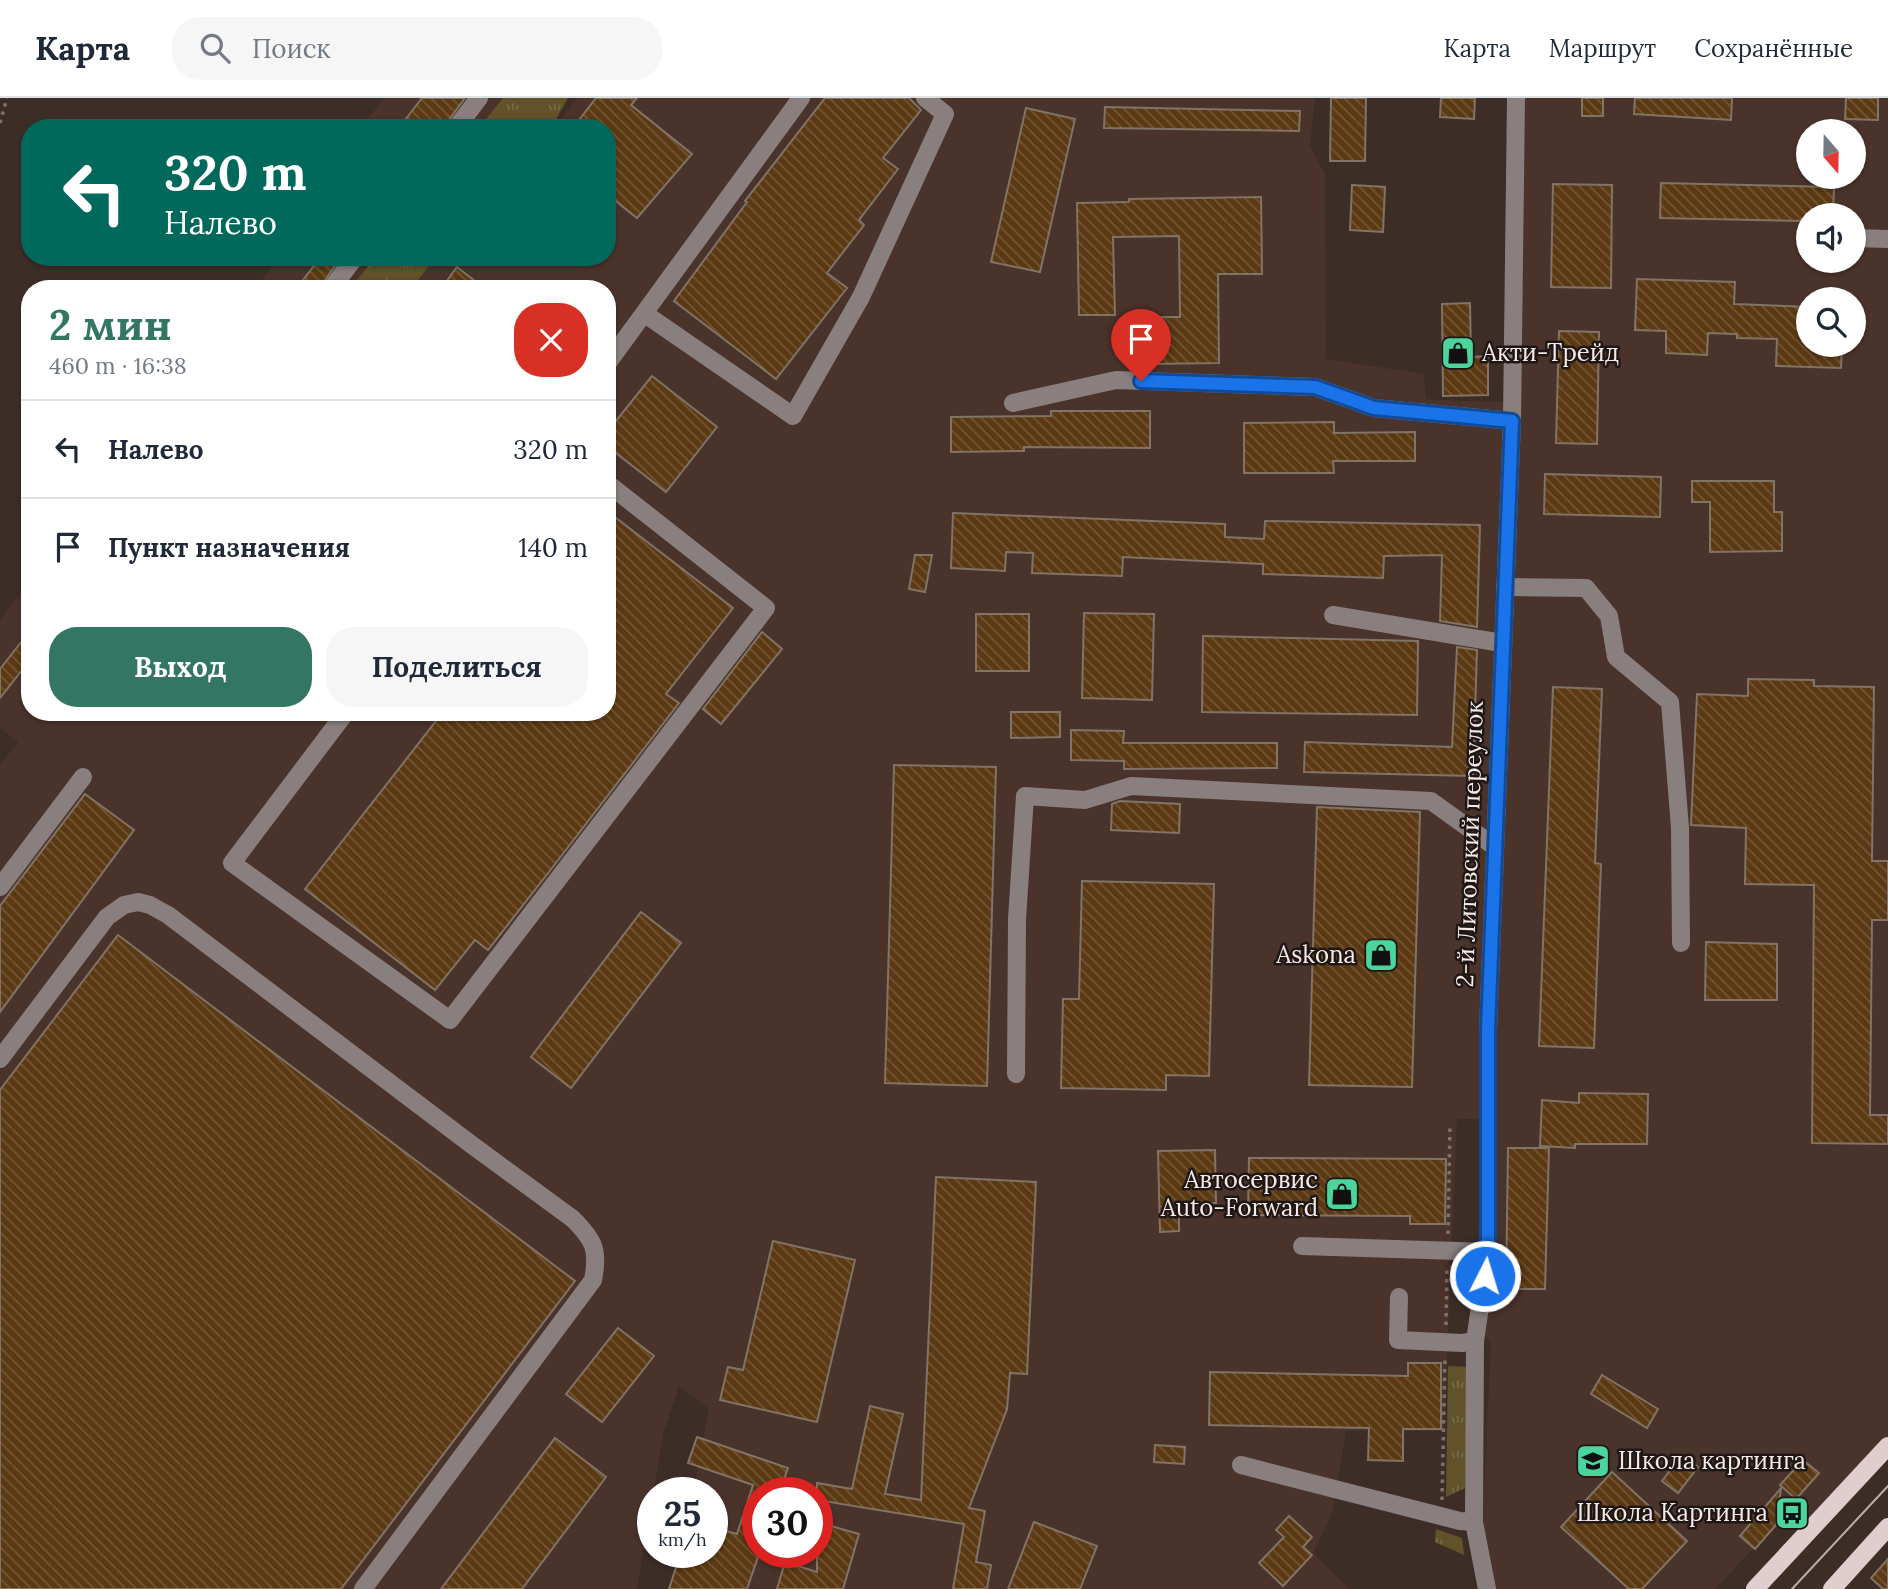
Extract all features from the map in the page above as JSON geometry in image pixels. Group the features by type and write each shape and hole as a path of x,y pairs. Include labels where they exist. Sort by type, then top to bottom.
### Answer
{"main road":[{"path":"1755,1589 1888,1446"},
{"path":"1832,1589 1888,1527"}],"street":[{"path":"463,119 480,98"},
{"path":"616,352 802,98"},
{"path":"645,314 793,416 861,298 945,114 925,98"},
{"name":"2-й Литовский переулок","path":"1487,1589 1474,1522 1475,1340 1488,1252 1488,1030 1512,421 1516,98"},
{"path":"1866,238 1888,239"},
{"path":"1013,403 1116,380 1302,386 1315,387 1374,408 1512,421"},
{"path":"338,721 232,863 450,1020 766,608 616,490"},
{"path":"1505,587 1586,588 1609,616 1616,657 1670,702 1680,828 1681,943"},
{"path":"1333,615 1503,643"},
{"path":"0,887 83,777"},
{"path":"1016,1074 1017,919 1025,796 1085,800 1130,786 1431,801 1495,847"},
{"path":"0,1059 107,917 124,905 138,902 150,905 236,965 587,1232 594,1243 596,1255 593,1280 363,1589"},
{"path":"1301,1247 1488,1252"},
{"path":"1399,1297 1398,1340 1462,1343 1475,1340"},
{"path":"1241,1465 1460,1521 1474,1522"}],"path":[{"path":"0,123 7,98"}],"shaded area":[{"path":"385,98 503,98 486,119 368,119"},
{"path":"578,98 1315,98 1310,146 1325,174 1326,359 1424,374 1426,399 1512,401 1516,98 1888,98 1888,1446 1809,1530 1786,1514 1715,1589 1496,1589 1488,1562 1483,1518 1491,1342 1475,1325 1483,1119 1457,1119 1444,1431 1346,1431 1332,1514 1313,1553 1350,1589 675,1589 696,1568 728,1568 728,1477 696,1477 709,1408 679,1386 664,1431 656,1477 637,1477 637,1568 641,1568 637,1589 0,1589 0,765 18,742 0,728 0,620 21,593 21,721 616,721 616,280 418,280 429,266 616,266 616,119 560,119"},
{"path":"273,266 368,266 357,280 262,280"}],"green space":[{"path":"503,98 568,98 556,119 486,119"},
{"path":"368,266 429,266 418,280 357,280"},
{"path":"1448,1366 1468,1367 1465,1488 1446,1497"},
{"path":"1436,1529 1462,1538 1464,1555 1435,1542"}],"building":[{"path":"422,98 465,98 450,119 406,119"},
{"path":"596,98 637,98 631,105 692,154 637,218 616,201 616,119 580,119"},
{"path":"825,98 909,98 921,110 883,158 898,169 859,220 864,225 827,273 847,288 776,379 674,301 747,202 745,201"},
{"path":"1331,98 1366,98 1365,161 1330,161"},
{"path":"1441,98 1475,98 1474,119 1440,117"},
{"path":"1582,98 1603,98 1603,116 1582,116"},
{"path":"1635,98 1732,98 1731,120 1634,114"},
{"path":"1846,98 1878,98 1878,120 1845,119"},
{"path":"1105,107 1300,111 1299,131 1104,128"},
{"path":"1026,108 1075,119 1040,272 991,262"},
{"path":"1661,183 1834,189 1833,203 1796,203 1796,221 1660,218"},
{"path":"1553,184 1612,185 1611,288 1551,287"},
{"path":"1352,185 1385,187 1383,232 1350,230"},
{"path":"1261,197 1262,274 1218,274 1219,363 1147,364 1146,317 1180,317 1179,236 1113,237 1115,315 1079,315 1077,203 1129,202 1129,199"},
{"path":"314,266 335,266 325,280 303,280"},
{"path":"457,267 474,280 448,280"},
{"path":"1637,279 1735,282 1734,304 1796,307 1796,357 1841,357 1841,368 1776,366 1777,339 1737,338 1737,334 1708,333 1707,355 1666,353 1666,331 1635,330"},
{"path":"1470,303 1471,357 1488,356 1488,395 1443,396 1442,304"},
{"path":"1559,331 1599,332 1597,444 1556,443"},
{"path":"652,376 717,427 666,492 616,453 616,421"},
{"path":"1051,411 1150,411 1150,448 1024,447 1024,451 951,452 951,417 1051,416"},
{"path":"1334,422 1334,433 1415,432 1415,461 1333,461 1334,473 1244,473 1244,423"},
{"path":"1545,474 1661,477 1660,517 1544,514"},
{"path":"1692,481 1774,481 1774,512 1782,512 1782,551 1710,552 1710,502 1692,502"},
{"path":"953,513 1225,524 1225,537 1264,539 1265,521 1480,525 1477,627 1440,621 1442,555 1384,556 1383,578 1263,574 1263,564 1123,557 1122,576 1032,573 1033,553 1006,552 1005,571 951,568"},
{"path":"616,518 733,608 666,694 679,703 552,868 488,950 475,940 435,990 305,889 436,721 616,721"},
{"path":"915,555 932,555 925,592 909,589"},
{"path":"1084,613 1154,614 1152,700 1082,698"},
{"path":"976,614 1029,614 1029,671 976,671"},
{"path":"762,632 782,649 721,724 703,709"},
{"path":"1203,636 1418,641 1417,715 1202,712"},
{"path":"21,642 21,671 0,698 0,669"},
{"path":"1457,647 1477,650 1473,776 1304,772 1305,742 1452,747"},
{"path":"1748,679 1814,680 1814,686 1874,687 1872,861 1888,861 1888,920 1872,920 1870,1115 1888,1115 1888,1144 1812,1143 1814,885 1745,884 1746,828 1691,825 1697,694 1748,696"},
{"path":"1553,687 1602,689 1595,863 1601,864 1594,1048 1539,1046"},
{"path":"1011,712 1060,712 1060,737 1011,738"},
{"path":"1071,730 1124,731 1123,743 1277,743 1277,768 1124,769 1124,761 1071,760"},
{"path":"894,765 996,767 987,1086 885,1083"},
{"path":"85,794 134,830 0,1012 0,906"},
{"path":"1120,801 1180,804 1179,833 1111,830 1112,804"},
{"path":"1317,807 1420,812 1412,1087 1309,1085"},
{"path":"1082,881 1214,884 1209,1076 1166,1075 1166,1090 1061,1088 1063,999 1079,999"},
{"path":"641,912 681,943 571,1088 531,1057"},
{"path":"118,935 575,1281 341,1589 0,1589 0,1090"},
{"path":"1706,942 1777,944 1777,1000 1705,1000"},
{"path":"1579,1093 1648,1094 1647,1144 1575,1144 1575,1148 1540,1146 1542,1100 1579,1103"},
{"path":"1508,1148 1549,1148 1545,1289 1506,1289"},
{"path":"1215,1150 1216,1203 1179,1203 1179,1231 1160,1232 1158,1151"},
{"path":"1249,1158 1446,1159 1445,1224 1410,1224 1410,1216 1248,1215"},
{"path":"936,1177 1036,1182 1027,1374 1010,1373 1007,1409 969,1508 985,1511 976,1562 991,1565 987,1589 953,1589 964,1524 833,1503 833,1486 852,1489 870,1406 903,1414 885,1494 921,1500"},
{"path":"773,1241 855,1260 817,1422 720,1400 728,1367 743,1370"},
{"path":"618,1328 654,1356 602,1422 566,1394"},
{"path":"1408,1363 1441,1363 1441,1429 1403,1429 1403,1461 1368,1460 1369,1428 1209,1425 1210,1372 1408,1376"},
{"path":"1602,1375 1658,1409 1647,1428 1591,1394"},
{"path":"697,1437 788,1468 785,1477 742,1477 742,1481 688,1463"},
{"path":"555,1438 606,1477 522,1589 441,1589"},
{"path":"1155,1445 1185,1447 1184,1464 1154,1462"},
{"path":"1682,1455 1698,1467 1678,1493 1662,1481"},
{"path":"1803,1460 1819,1473 1796,1499 1780,1485"},
{"path":"1612,1472 1687,1541 1642,1589 1629,1589 1561,1527"},
{"path":"1781,1488 1776,1525 1755,1549 1740,1536"},
{"path":"1289,1516 1312,1537 1303,1547 1312,1555 1283,1586 1259,1563 1284,1537 1276,1530"},
{"path":"742,1519 742,1568 754,1568 747,1589 669,1589 676,1568 728,1568 728,1531 737,1534"},
{"path":"1034,1522 1097,1546 1080,1589 1008,1589"},
{"path":"833,1527 859,1534 843,1589 777,1589 783,1568 804,1568 817,1572 817,1568 833,1568"},
{"path":"1888,1559 1888,1589 1883,1589 1871,1578"}],"tram line":[{"path":"1792,1589 1888,1486"}],"place":[{"name":"Акти-Трейд","path":"1458,353"},
{"name":"Askona","path":"1381,955"},
{"name":"Автосервис Auto-Forward","path":"1342,1194"},
{"name":"Школа картинга","path":"1593,1461"},
{"name":"Школа Картинга","path":"1792,1513"}],"route":[{"path":"1141,381 1315,387 1374,408 1512,421 1488,1030 1488,1252 1485,1276"}]}
